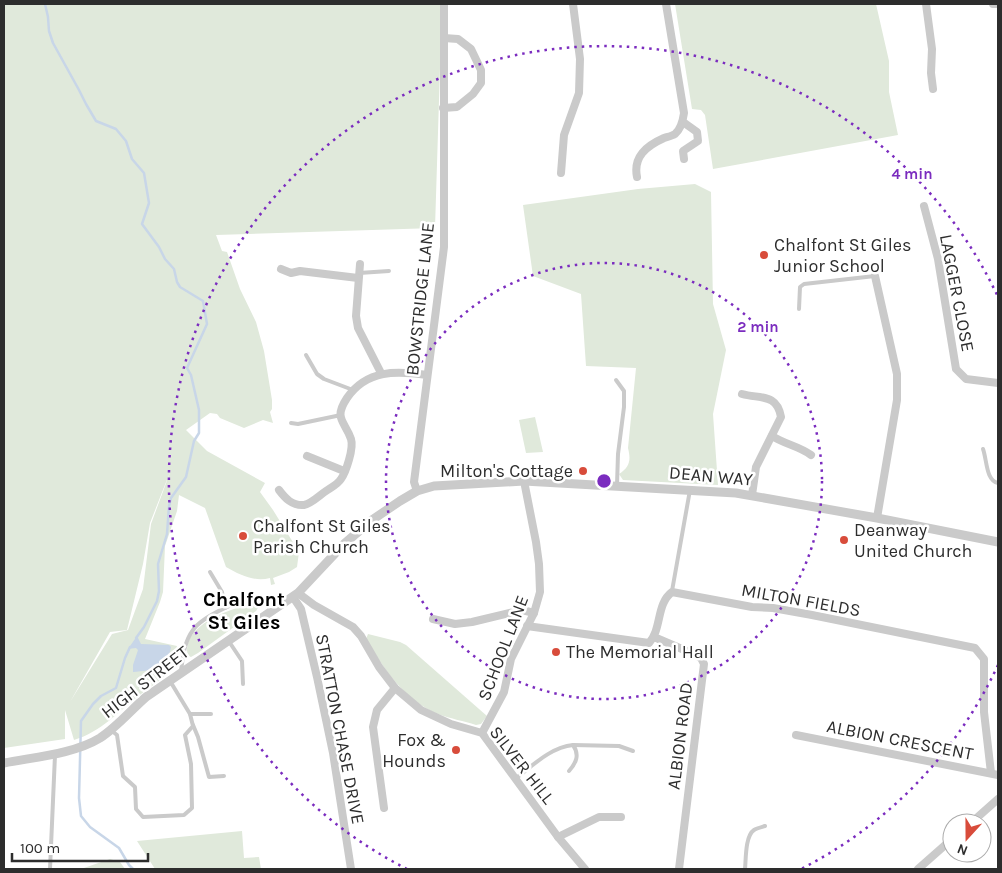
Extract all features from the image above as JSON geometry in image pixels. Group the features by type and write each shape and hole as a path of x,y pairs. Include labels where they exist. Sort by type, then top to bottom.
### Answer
{"street":[{"name":"BOWSTRIDGE LANE","path":"418,492 414,482 444,247 444,4"},
{"path":"561,173 564,135 579,93 580,59 572,4"},
{"path":"637,177 635,169 639,156 643,151 650,145 675,134 683,122 684,112 666,4"},
{"path":"926,4 932,50 931,72 933,89"},
{"path":"993,4 998,4"},
{"path":"443,108 457,106 473,94 480,83 481,70 471,49 458,39 444,38"},
{"path":"683,122 698,132 698,141 683,151 684,159"},
{"name":"LAGGER CLOSE","path":"924,206 938,259 956,369 966,379 998,383"},
{"path":"360,264 356,316 358,328 382,373"},
{"path":"280,269 291,273 300,271 359,275"},
{"path":"875,276 897,374 897,400 877,518"},
{"path":"279,490 290,502 305,505 342,478 352,451 352,440 341,421 341,415 344,404 353,390 372,377 382,373 403,372 427,375"},
{"path":"742,394 773,400 779,407 781,416 756,467 752,495"},
{"path":"772,436 781,442 804,449 811,455"},
{"path":"306,456 344,471"},
{"name":"DEAN WAY","path":"418,492 434,486 524,481 596,488 617,485 752,495 998,542"},
{"name":"SCHOOL LANE","path":"482,733 504,692 511,659 534,613 540,592 540,564 524,481"},
{"name":"HIGH STREET","path":"4,762 79,747 89,744 111,730 129,711 170,681 296,595 357,532 379,515 418,492"},
{"path":"527,626 649,642 654,637 658,618 668,596 672,592"},
{"name":"MILTON FIELDS","path":"672,592 752,607 773,608 812,615 975,648 984,659 984,712 994,774"},
{"name":"SILVER HILL","path":"296,595 353,627 395,688 422,710 451,724 482,733 558,837 585,869"},
{"name":"STRATTON CHASE DRIVE","path":"296,595 317,677 333,753 350,869"},
{"path":"433,619 455,624 472,622 522,610 534,613"},
{"name":"ALBION ROAD","path":"654,637 696,655 701,658 704,664 679,869"},
{"path":"384,808 373,727 378,710 395,688"},
{"name":"ALBION CRESCENT","path":"796,736 994,774"},
{"path":"982,813 998,799"},
{"path":"558,837 599,817 622,817"},
{"path":"918,869 942,848"}],"lane":[{"path":"359,275 389,271"},
{"path":"799,309 800,287 804,284 875,276"},
{"path":"306,355 317,374 353,390"},
{"path":"616,380 624,391 617,485"},
{"path":"292,424 341,415"},
{"path":"984,449 990,479 994,483 998,483"},
{"path":"672,592 690,490"},
{"path":"210,572 222,592 225,608"},
{"path":"181,673 184,650 192,631 207,617 225,608 257,598 263,600 272,611"},
{"path":"228,640 242,661 243,684"},
{"path":"170,681 190,714 209,777 224,776"},
{"path":"190,714 211,714"},
{"path":"111,730 117,736 123,776 135,787 136,809 143,816 184,815 192,808 191,764 185,735 193,725"},
{"path":"569,771 575,764 577,756 573,745"},
{"path":"515,779 552,752 566,746 619,746 633,751"},
{"path":"50,869 55,753"},
{"path":"745,869 746,848 750,835 752,831 765,826"}],"shaded area":[{"path":"4,4 442,4 435,228 216,235 222,251 227,252 240,289 256,322 264,351 272,400 270,412 273,423 263,420 244,428 220,418 217,414 210,413 186,430 207,451 265,483 260,492 299,552 297,567 273,578 275,584 271,585 270,578 253,578 226,567 205,508 179,495 177,511 165,546 163,592 145,639 177,646 173,663 168,672 93,732 74,740 65,710 65,739 4,748","holes":["172,467 151,524 143,589 128,630 112,634 70,702 110,632 127,630 143,564 150,523"]},
{"path":"675,4 876,4 889,61 889,92 898,135 713,169 705,115 701,110 692,109"},
{"path":"695,184 711,192 713,304 726,350 713,414 718,485 623,480 619,474 625,469 629,460 628,448 636,368 586,366 581,294 533,276 523,205 638,189"},
{"path":"535,417 543,452 526,453 519,420"},
{"path":"256,603 258,608 256,611 198,653 191,657 188,656 187,645 192,635 210,619 222,613"},
{"path":"368,634 406,645 487,716 481,724 476,725 438,714 415,701 396,682 380,661 366,639"},
{"path":"242,831 244,858 259,857 261,869 155,869 137,841"},
{"path":"110,859 120,862 125,869 81,869"}],"water":[{"path":"137,636 141,644 169,645 171,647 166,660 153,669 133,672 133,665 138,650 136,648 128,649"}],"waterway":[{"path":"45,4 49,31 53,43 86,104 96,121 116,129 126,141 132,159 144,173 149,203 142,224 159,247 165,259 174,269 180,287 203,301 207,324 187,368 191,375 199,410 199,433 194,441 186,477 171,498 167,534 158,564 159,591 157,601 144,627 136,638"},
{"path":"130,647 116,688 101,696 81,721 79,798 81,816 90,827 119,848 133,869"}],"place":[{"name":"Chalfont St Giles Junior School","path":"764,255"},
{"name":"Milton's Cottage","path":"583,471"},
{"name":"Chalfont St Giles Parish Church","path":"243,536"},
{"name":"Deanway United Church","path":"844,540"},
{"name":"The Memorial Hall","path":"556,652"},
{"name":"Fox & Hounds","path":"456,750"}],"district":[{"name":"Chalfont St Giles","path":"244,610"}]}
